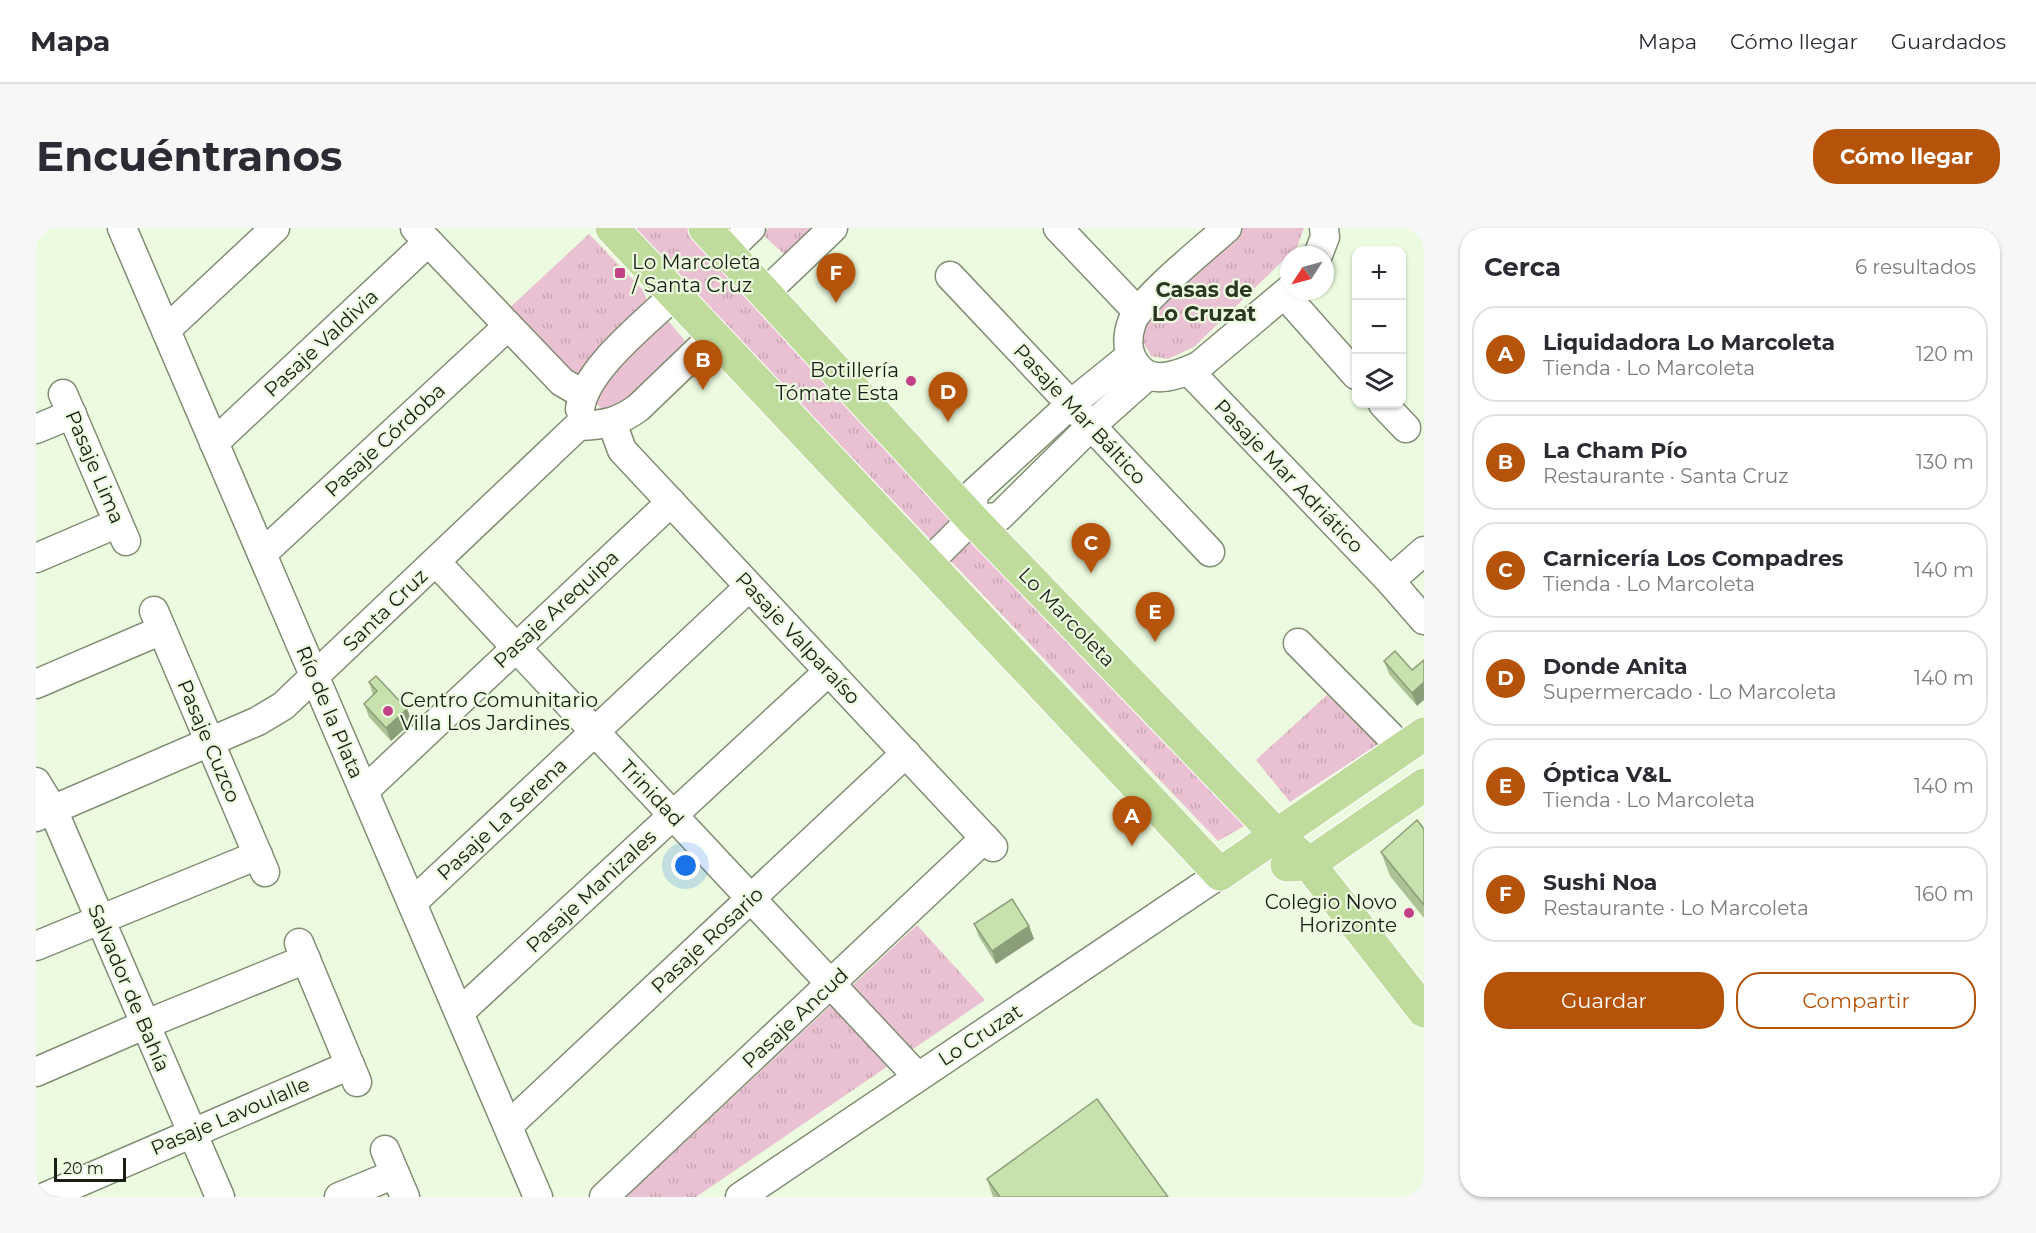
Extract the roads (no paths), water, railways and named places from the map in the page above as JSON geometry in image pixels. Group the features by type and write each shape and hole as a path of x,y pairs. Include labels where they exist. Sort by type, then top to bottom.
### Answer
{"main road":[{"path":"612,228 1220,874"},
{"name":"Lo Marcoleta","path":"716,240 972,519 1277,835 1309,864 1424,1011"},
{"name":"Lo Cruzat","path":"1220,874 1413,742"},
{"path":"1309,864 1424,785"},
{"name":"Lo Cruzat","path":"1220,874 1265,865 1309,864"}],"street":[{"name":"Río de la Plata","path":"122,228 538,1197"},
{"path":"166,330 275,228"},
{"path":"716,240 751,228"},
{"path":"765,293 832,228"},
{"path":"1059,228 1138,312"},
{"path":"1322,246 1325,237 1324,228"},
{"path":"1138,366 1130,330 1138,312 1223,229"},
{"path":"422,235 562,382 584,392"},
{"name":"Pasaje Valdivia","path":"214,443 422,235"},
{"name":"Pasaje Mar Báltico","path":"950,276 1210,552"},
{"path":"674,295 591,378 584,392 578,426 612,423 638,408 713,336"},
{"path":"927,564 972,519 974,494 1071,404 1138,366 1165,376 1189,371 1200,365 1280,298"},
{"path":"1294,300 1352,370"},
{"name":"Pasaje Córdoba","path":"262,554 508,326"},
{"path":"972,519 999,518 1091,426 1138,366"},
{"name":"Pasaje Mar Adriático","path":"1189,371 1390,581 1424,620"},
{"name":"Pasaje Lima","path":"36,429 67,404 122,532 36,558"},
{"path":"1387,408 1406,428"},
{"name":"Pasaje Valparaíso","path":"612,423 622,450 989,843"},
{"name":"Santa Cruz","path":"44,813 210,742 270,715 283,706 578,426"},
{"name":"Pasaje Arequipa","path":"364,791 671,502"},
{"path":"1390,581 1424,550"},
{"name":"Trinidad","path":"436,562 917,1076"},
{"name":"Pasaje La Serena","path":"412,903 749,587"},
{"name":"Pasaje Cuzco","path":"36,684 158,621 262,863 100,919"},
{"path":"1298,643 1390,736 1413,742"},
{"name":"Pasaje Manizales","path":"460,1012 829,671"},
{"name":"Pasaje Rosario","path":"508,1126 906,753"},
{"name":"Salvador de Bahía","path":"36,782 44,813 100,919 220,1197"},
{"name":"Pasaje Ancud","path":"604,1197 831,984 989,843"},
{"name":"Lo Cruzat","path":"740,1197 1220,874"},
{"path":"36,946 100,919"},
{"name":"Pasaje Lavoulalle","path":"45,1197 191,1132 353,1073 302,950 144,1025"},
{"path":"36,1072 144,1025"},
{"path":"339,1197 395,1174"}],"place":[{"name":"Lo Marcoleta / Santa Cruz","path":"620,273"},
{"name":"Sushi Noa","path":"836,303"},
{"name":"Botillería Tómate Esta","path":"911,381"},
{"name":"La Cham Pío","path":"703,390"},
{"name":"Donde Anita","path":"948,422"},
{"name":"Carnicería Los Compadres","path":"1091,573"},
{"name":"Óptica V&L","path":"1155,642"},
{"name":"Centro Comunitario Villa Los Jardines","path":"388,711"},
{"name":"Liquidadora Lo Marcoleta","path":"1132,846"},
{"name":"Colegio Novo Horizonte","path":"1409,913"}],"district":[{"name":"Casas de Lo Cruzat","path":"1204,302"}]}
